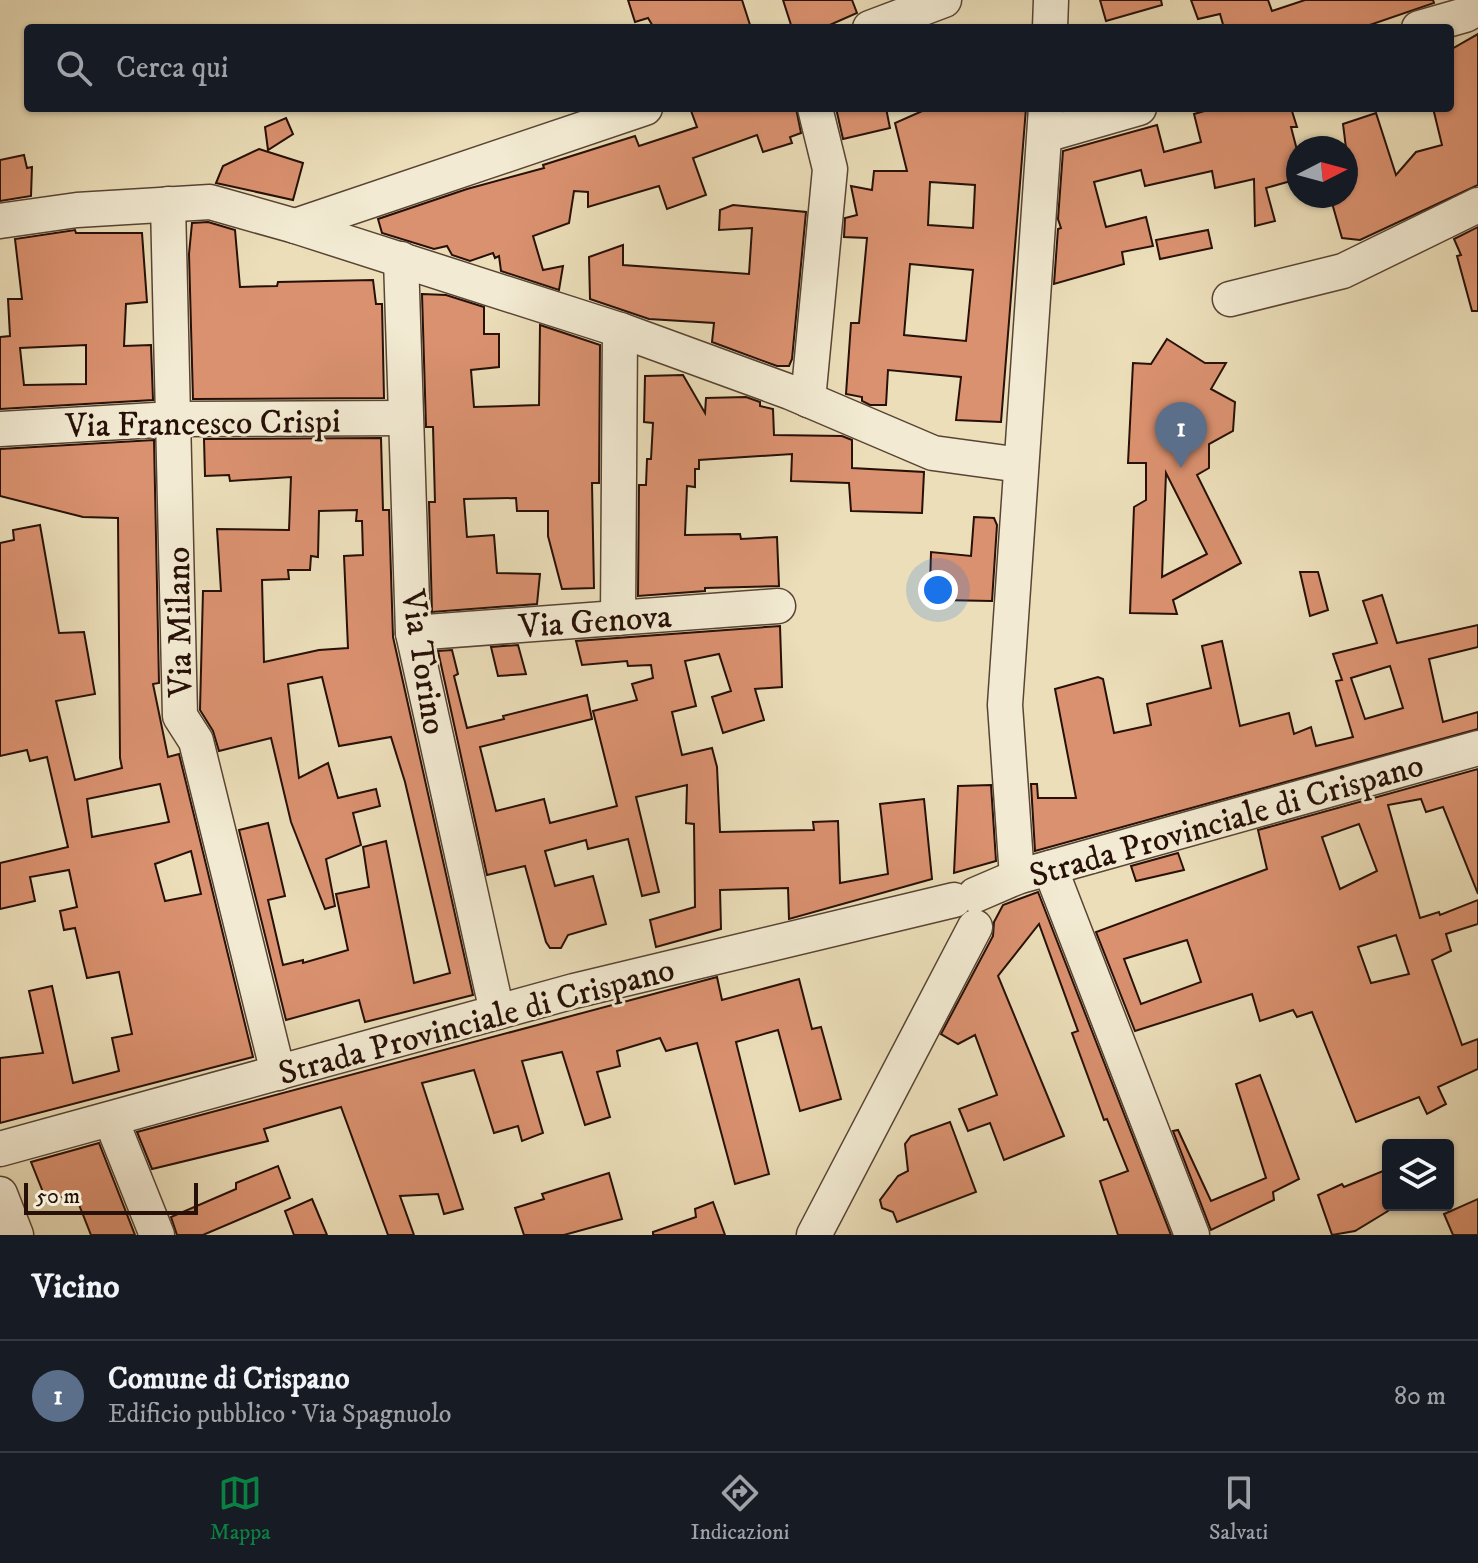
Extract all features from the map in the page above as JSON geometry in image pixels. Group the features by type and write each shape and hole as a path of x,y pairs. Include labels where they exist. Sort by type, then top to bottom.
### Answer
{"street":[{"path":"881,24 944,0"},
{"path":"1050,24 1051,0"},
{"path":"1433,24 1478,8"},
{"path":"295,226 633,112"},
{"path":"808,400 830,169 816,112"},
{"path":"1017,877 1005,705 1045,121 1110,112"},
{"path":"0,221 77,210 210,202 401,259 620,330 808,400 933,453 1021,465"},
{"name":"Via Milano","path":"168,204 180,716 196,741 278,1073"},
{"path":"1230,299 1343,271 1478,205"},
{"name":"Via Torino","path":"401,259 413,633 497,1012"},
{"path":"618,618 620,330"},
{"name":"Via Francesco Crispi","path":"0,429 173,419 406,418"},
{"name":"Via Genova","path":"413,633 778,606"},
{"name":"Strada Provinciale di Crispano","path":"0,1149 589,987 968,907 1017,877 1478,748"},
{"path":"1050,868 1192,1235"},
{"path":"814,1235 968,907"},
{"path":"111,1120 157,1235"},
{"path":"0,1194 16,1235"}],"building":[{"path":"628,0 742,0 750,24 652,24 648,18 635,22"},
{"path":"783,0 852,0 857,13 832,24 791,24"},
{"path":"1100,0 1161,0 1162,5 1106,21"},
{"path":"1191,0 1268,0 1272,11 1305,0 1433,0 1434,3 1373,24 1223,24 1220,14 1198,19"},
{"path":"1478,34 1478,185 1360,240 1342,238 1333,208 1358,208 1358,136 1344,136 1343,124 1376,113 1396,175 1416,152 1442,145 1434,112 1454,112 1454,48"},
{"path":"691,112 797,112 801,133 790,137 792,143 763,152 757,135 693,158 706,195 667,209 659,186 588,207 588,192 574,191 569,223 533,236 543,270 563,266 559,290 501,271 499,256 495,258 493,253 470,261 452,255 447,246 434,249 382,233 378,219 467,189 544,168 543,165 635,136 639,146 697,127"},
{"path":"837,112 887,112 890,128 843,139"},
{"path":"920,112 1026,112 1001,422 956,420 961,377 888,370 886,405 870,405 862,401 862,397 846,394 851,323 859,323 867,238 844,237 845,218 857,215 851,186 872,190 874,171 907,171 895,123","holes":["930,182 975,185 973,228 928,225","910,264 973,270 966,341 904,335"]},
{"path":"1292,112 1297,127 1291,127 1293,136 1286,136 1286,182 1266,188 1275,221 1255,226 1254,179 1215,188 1212,171 1145,186 1141,170 1094,182 1106,227 1146,217 1153,246 1122,252 1124,264 1054,284 1058,229 1061,228 1058,219 1063,151 1157,125 1164,152 1201,142 1194,114"},
{"path":"286,118 293,134 268,150 265,127"},
{"path":"259,149 303,163 293,200 216,183 223,166"},
{"path":"24,155 27,168 32,167 31,196 0,201 0,160"},
{"path":"733,205 806,212 789,366 777,366 712,342 714,323 649,319 590,299 589,257 623,245 623,265 749,274 752,228 719,230 720,210"},
{"path":"208,222 235,230 240,287 277,286 278,282 373,280 376,304 382,304 384,398 193,399 189,254 192,223"},
{"path":"1478,227 1478,311 1472,311 1457,256 1461,255 1454,239"},
{"path":"75,230 76,233 142,233 147,302 126,304 124,346 151,345 153,400 0,409 0,337 10,336 8,299 22,299 15,239","holes":["86,345 86,384 24,385 20,348"]},
{"path":"1208,230 1212,248 1160,259 1156,240"},
{"path":"422,294 446,295 484,307 484,334 499,334 499,367 471,370 474,407 539,405 540,325 600,345 599,483 592,483 594,588 562,589 548,536 548,511 517,511 516,498 464,499 467,537 494,535 497,573 540,574 537,604 432,612 429,502 435,502 433,427 426,427"},
{"path":"1167,339 1205,363 1226,363 1211,389 1235,402 1233,431 1209,444 1209,468 1197,475 1241,563 1173,600 1177,614 1130,613 1134,507 1146,500 1146,463 1128,463 1133,363 1151,364","holes":["1166,473 1207,554 1162,577"]},
{"path":"683,375 705,413 706,398 746,397 760,402 760,406 773,409 774,435 842,436 852,440 852,468 924,472 922,513 851,511 849,483 791,481 792,454 699,460 699,469 695,469 695,487 687,486 685,535 740,534 741,539 777,537 779,586 705,588 705,591 638,596 639,485 646,485 653,423 644,422 645,376"},
{"path":"381,438 383,510 389,510 393,637 473,995 365,1022 359,1000 286,1020 239,830 268,823 285,896 268,900 283,965 303,960 303,963 348,950 336,894 369,887 363,847 386,841 414,983 450,973 405,782 391,737 339,746 322,677 288,684 299,778 328,763 338,798 376,789 380,806 353,813 361,845 326,859 335,906 325,909 291,822 271,738 219,751 213,731 200,710 203,591 221,591 217,529 289,530 291,477 230,481 229,475 205,476 204,439","holes":["357,510 356,521 362,521 363,555 344,556 348,648 319,650 264,662 262,580 289,579 288,570 310,570 311,556 318,557 319,511"]},
{"path":"154,440 159,683 153,684 168,757 179,754 253,1057 0,1123 0,1058 43,1053 29,991 52,986 73,1083 119,1071 112,1038 132,1034 119,972 87,978 75,928 64,930 60,911 77,907 69,870 30,877 35,901 0,909 0,863 68,847 47,757 30,761 27,750 0,756 0,543 14,540 13,530 40,525 59,633 84,632 95,694 56,701 75,780 122,768 118,518 83,517 0,496 0,449","holes":["160,784 169,822 92,837 87,799","191,851 201,894 165,901 155,864"]},
{"path":"974,517 994,518 997,525 992,601 940,600 942,585 930,586 931,552 971,556"},
{"path":"1300,572 1318,572 1328,610 1310,616"},
{"path":"1382,595 1397,643 1478,625 1478,647 1429,659 1443,722 1478,712 1478,729 1035,851 1031,784 1037,784 1038,798 1076,798 1055,689 1098,677 1103,679 1114,733 1151,725 1147,704 1211,688 1202,646 1222,641 1240,726 1289,713 1294,734 1311,727 1316,746 1353,737 1336,681 1342,680 1333,654 1377,643 1363,601","holes":["1390,666 1403,708 1365,719 1351,678"]},
{"path":"780,626 782,687 755,689 764,720 723,733 712,697 731,691 719,654 685,661 696,706 672,712 682,755 712,748 717,767 720,832 814,830 813,822 838,821 840,883 888,874 880,804 924,799 932,879 789,919 788,888 720,890 721,929 656,947 650,920 695,907 694,824 686,823 687,785 636,797 659,892 642,896 628,839 588,849 586,840 545,851 555,886 593,876 606,924 568,935 561,948 550,948 525,866 487,875 438,651 452,650 458,674 454,676 467,728 587,695 592,719 480,747 496,811 544,799 550,823 617,806 593,711 637,700 632,684 653,678 651,665 628,666 627,661 582,665 576,641"},
{"path":"518,645 526,674 498,676 491,647"},
{"path":"1478,769 1478,894 1443,807 1426,812 1421,799 1388,805 1420,918 1439,912 1440,915 1478,900 1478,924 1446,934 1451,951 1432,960 1462,1045 1478,1039 1478,1069 1438,1087 1446,1104 1427,1114 1419,1097 1356,1122 1312,1012 1297,1017 1293,1010 1260,1021 1252,994 1135,1031 1096,932 1267,869 1258,830","holes":["1359,824 1377,871 1340,889 1322,837","1396,935 1409,974 1371,983 1358,947","1187,940 1201,982 1141,1004 1124,959"]},
{"path":"991,785 996,861 954,873 958,786"},
{"path":"1178,853 1184,870 1136,881 1131,866"},
{"path":"1038,892 1171,1235 1118,1235 1100,1181 1128,1171 1107,1119 1104,1120 1072,1033 1078,1031 1039,924 998,976 1064,1136 1004,1160 990,1123 968,1131 959,1109 997,1095 975,1035 958,1044 941,1034 993,936 994,922 1003,905"},
{"path":"717,977 722,1000 799,979 812,1029 821,1027 841,1099 800,1111 778,1030 736,1042 769,1174 735,1184 697,1043 666,1051 660,1038 617,1051 620,1066 597,1072 610,1117 585,1125 562,1052 522,1061 543,1133 522,1141 518,1126 494,1133 474,1070 422,1083 463,1209 444,1214 438,1194 400,1196 414,1235 388,1235 341,1107 264,1129 268,1141 152,1169 137,1132"},
{"path":"1260,1075 1299,1179 1273,1192 1274,1200 1211,1230 1173,1131 1178,1130 1211,1201 1266,1178 1236,1084"},
{"path":"950,1122 976,1192 897,1222 893,1212 882,1208 880,1200 898,1176 908,1171 905,1144 911,1136"},
{"path":"99,1143 135,1235 91,1235 74,1192 47,1202 31,1162"},
{"path":"278,1166 290,1198 203,1235 177,1235 171,1217 236,1189 236,1183"},
{"path":"1382,1171 1382,1211 1388,1211 1355,1231 1332,1235 1318,1195 1342,1184 1344,1187"},
{"path":"609,1173 622,1219 564,1235 524,1235 515,1208 544,1199 542,1194"},
{"path":"312,1199 327,1235 294,1235 285,1211"},
{"path":"1478,1199 1478,1235 1453,1235 1444,1214"},
{"path":"713,1202 725,1235 653,1235 653,1232 696,1217 695,1209"}],"place":[{"name":"Comune di Crispano","path":"1181,468"}]}
